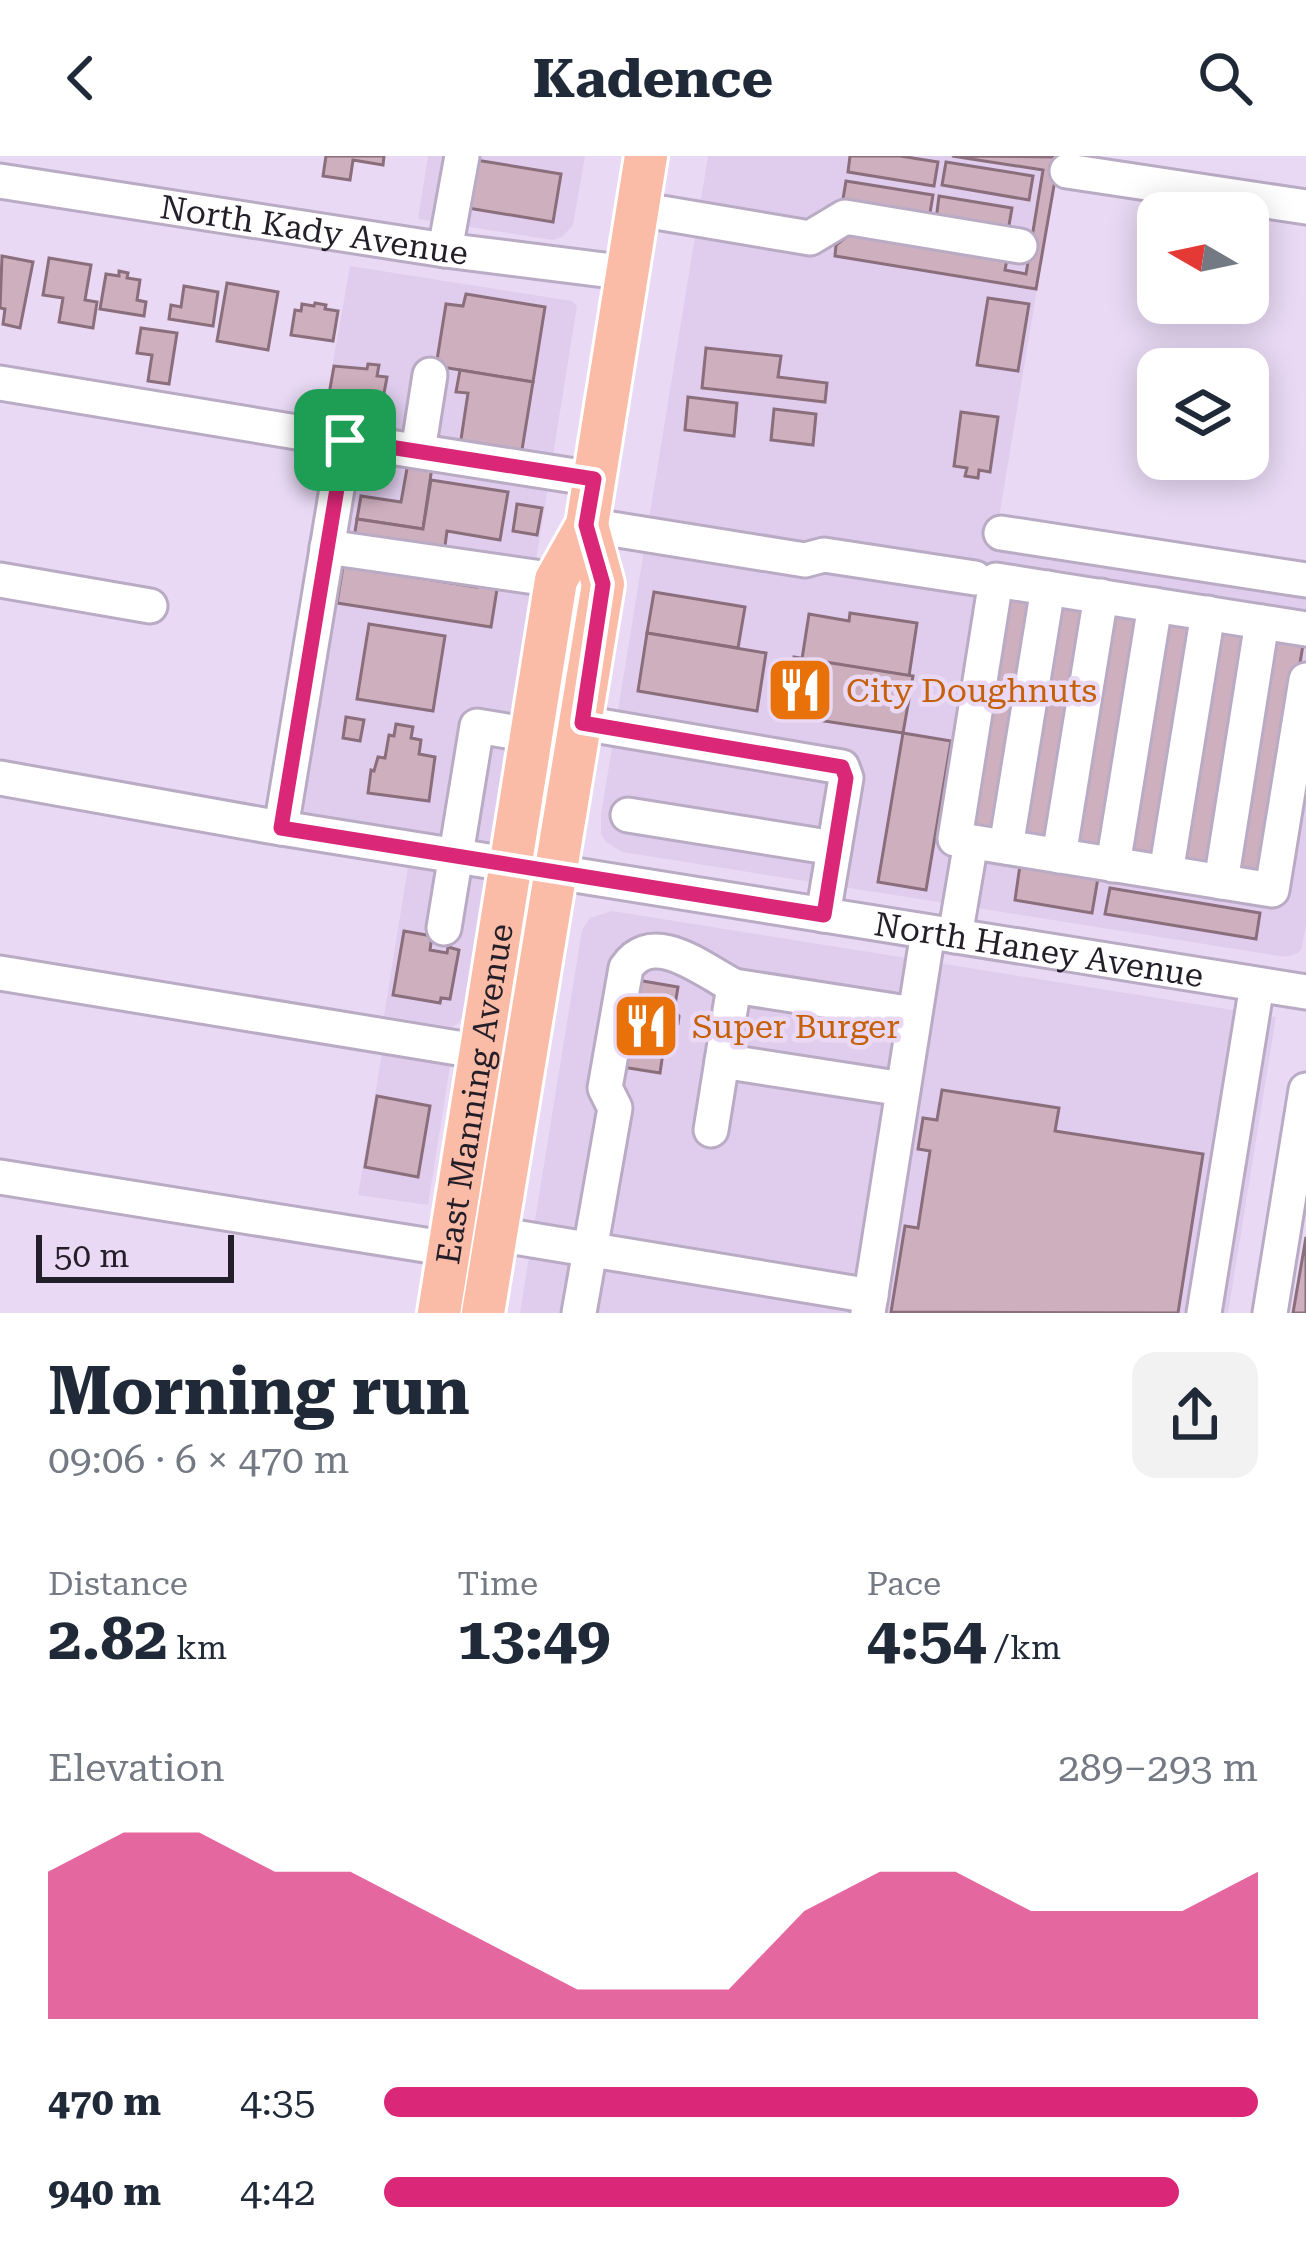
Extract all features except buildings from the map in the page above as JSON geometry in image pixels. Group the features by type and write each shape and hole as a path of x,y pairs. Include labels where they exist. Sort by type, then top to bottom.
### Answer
{"main road":[{"name":"East Manning Avenue","path":"440,1313 556,580 586,525 646,156"},
{"name":"East Manning Avenue","path":"483,1313 603,584 586,525"}],"street":[{"path":"445,250 462,156"},
{"path":"1067,171 1306,207"},
{"name":"North Kady Avenue","path":"0,181 445,250 628,273"},
{"path":"638,209 810,238 845,217 1020,246"},
{"path":"418,451 430,375"},
{"path":"0,383 594,479"},
{"path":"281,828 345,440"},
{"path":"586,525 805,560 824,555 975,578"},
{"path":"1001,533 1306,580"},
{"path":"327,547 556,580"},
{"path":"0,580 150,606"},
{"path":"1306,629 996,580 955,839 1272,890 1306,680"},
{"path":"1006,847 1048,588"},
{"path":"1060,856 1101,596"},
{"path":"1113,865 1155,605"},
{"path":"1166,873 1208,613"},
{"path":"1221,882 1262,622"},
{"path":"582,723 836,764 846,778 824,915"},
{"path":"444,928 477,726 531,735"},
{"name":"North Haney Avenue","path":"0,778 281,828 1306,992"},
{"path":"628,815 834,848"},
{"path":"0,1177 452,1236 496,1234 870,1304 914,1015 971,842"},
{"path":"580,1313 615,1108 605,1088 626,968 635,956 652,951 675,954 734,986 914,1015"},
{"path":"0,973 482,1052"},
{"path":"1204,1313 1257,985"},
{"path":"711,1130 734,986"},
{"path":"722,1061 903,1089"},
{"path":"1270,1313 1306,1090"},
{"path":"356,1215 452,1236"}],"shaded area":[{"path":"428,156 585,156 573,225 553,240 418,219"},
{"path":"708,156 1059,156 994,548 1306,597 1306,923 1298,953 1286,957 622,852 606,842 601,815"},
{"path":"350,266 572,301 577,306 463,1015 452,1027 384,1016 411,848 281,828 345,441 320,436"},
{"path":"612,911 1276,1017 1228,1313 520,1313 582,930 590,918"},
{"path":"383,1048 451,1060 428,1205 358,1195"}],"place":[{"name":"City Doughnuts","path":"800,690"},
{"name":"Super Burger","path":"646,1026"}],"route":[{"path":"345,440 594,479 586,525 603,584 582,723 842,767 846,778 824,915 281,828 345,440"}]}
